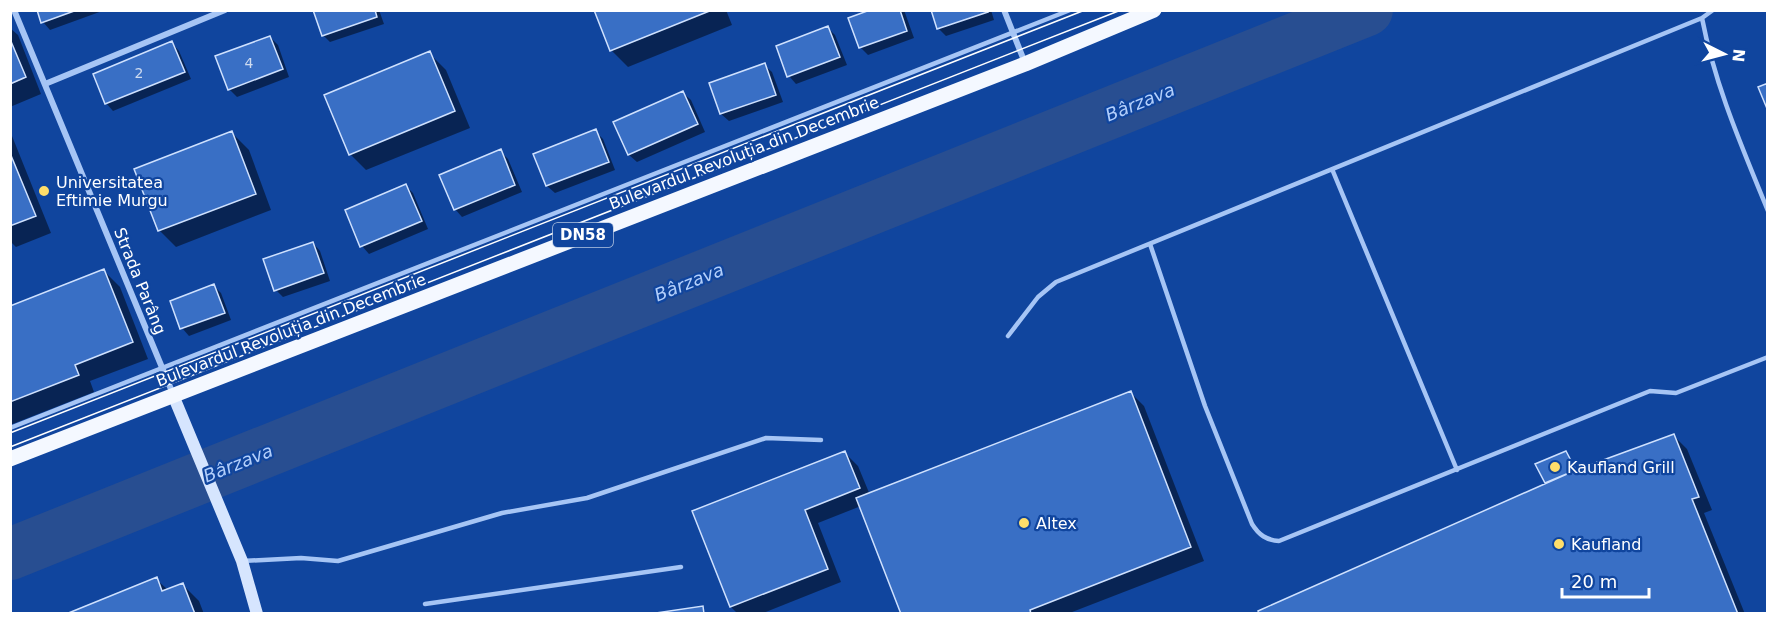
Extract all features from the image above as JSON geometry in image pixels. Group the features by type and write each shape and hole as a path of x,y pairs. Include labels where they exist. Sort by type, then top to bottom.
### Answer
{"main road":[{"name":"Bulevardul Revoluția din Decembrie","path":"10,459 1025,63 1154,10"}],"street":[{"name":"Strada Parâng","path":"14,10 173,395"},
{"path":"45,84 225,10"},
{"path":"1004,10 1025,63"},
{"path":"173,395 242,561 257,614"}],"lane":[{"path":"10,428 1070,10"},
{"path":"1008,336 1038,297 1056,282 1702,18 1713,10"},
{"path":"1702,18 1709,53 1723,98 1767,211"},
{"path":"1332,168 1457,470"},
{"path":"1150,244 1205,406 1252,524 1264,538 1279,540 1650,391 1676,393 1767,357"},
{"path":"242,561 301,558 338,561 502,513 587,498 766,438 821,440"},
{"path":"425,604 681,567"}],"building":[{"path":"37,10 77,10 41,23"},
{"path":"313,10 375,10 377,17 322,36"},
{"path":"594,10 712,10 610,51"},
{"path":"870,10 900,10 907,31 859,48 848,18"},
{"path":"931,10 987,10 988,12 937,29"},
{"path":"828,26 840,57 787,77 776,46"},
{"path":"270,36 283,69 228,90 215,56"},
{"path":"10,39 26,77 10,84"},
{"path":"172,41 185,72 105,104 93,74"},
{"path":"430,51 455,111 349,155 324,95"},
{"path":"765,63 776,95 720,114 709,83"},
{"path":"1768,83 1768,111 1758,87"},
{"path":"683,91 698,124 628,155 613,122"},
{"path":"596,129 609,162 546,186 533,154"},
{"path":"232,131 256,194 158,231 134,169"},
{"path":"501,149 515,185 454,210 439,175"},
{"path":"10,153 36,216 10,226"},
{"path":"406,184 422,221 360,247 345,210"},
{"path":"313,242 324,273 274,291 263,259"},
{"path":"104,269 133,342 75,365 79,375 10,402 10,306"},
{"path":"214,284 225,313 180,329 170,301"},
{"name":"Altex","path":"1131,391 1191,547 1030,610 1031,614 901,614 856,498"},
{"name":"Kaufland","path":"1674,434 1699,497 1692,499 1738,614 1259,614 1258,611 1576,470"},
{"path":"845,451 860,488 805,510 828,569 730,607 692,511"},
{"name":"Kaufland Grill","path":"1566,451 1576,470 1545,483 1535,464"},
{"path":"157,577 162,591 183,583 195,614 66,614"},
{"path":"703,606 704,614 649,614"}],"waterway":[{"name":"Bârzava","path":"10,554 1367,10"}],"tram line":[{"path":"10,433 1085,10"},
{"path":"10,447 1121,10"}],"place":[{"name":"Universitatea Eftimie Murgu","path":"44,191"},
{"name":"Kaufland Grill","path":"1555,467"},
{"name":"Altex","path":"1024,523"},
{"name":"Kaufland","path":"1559,544"}]}
